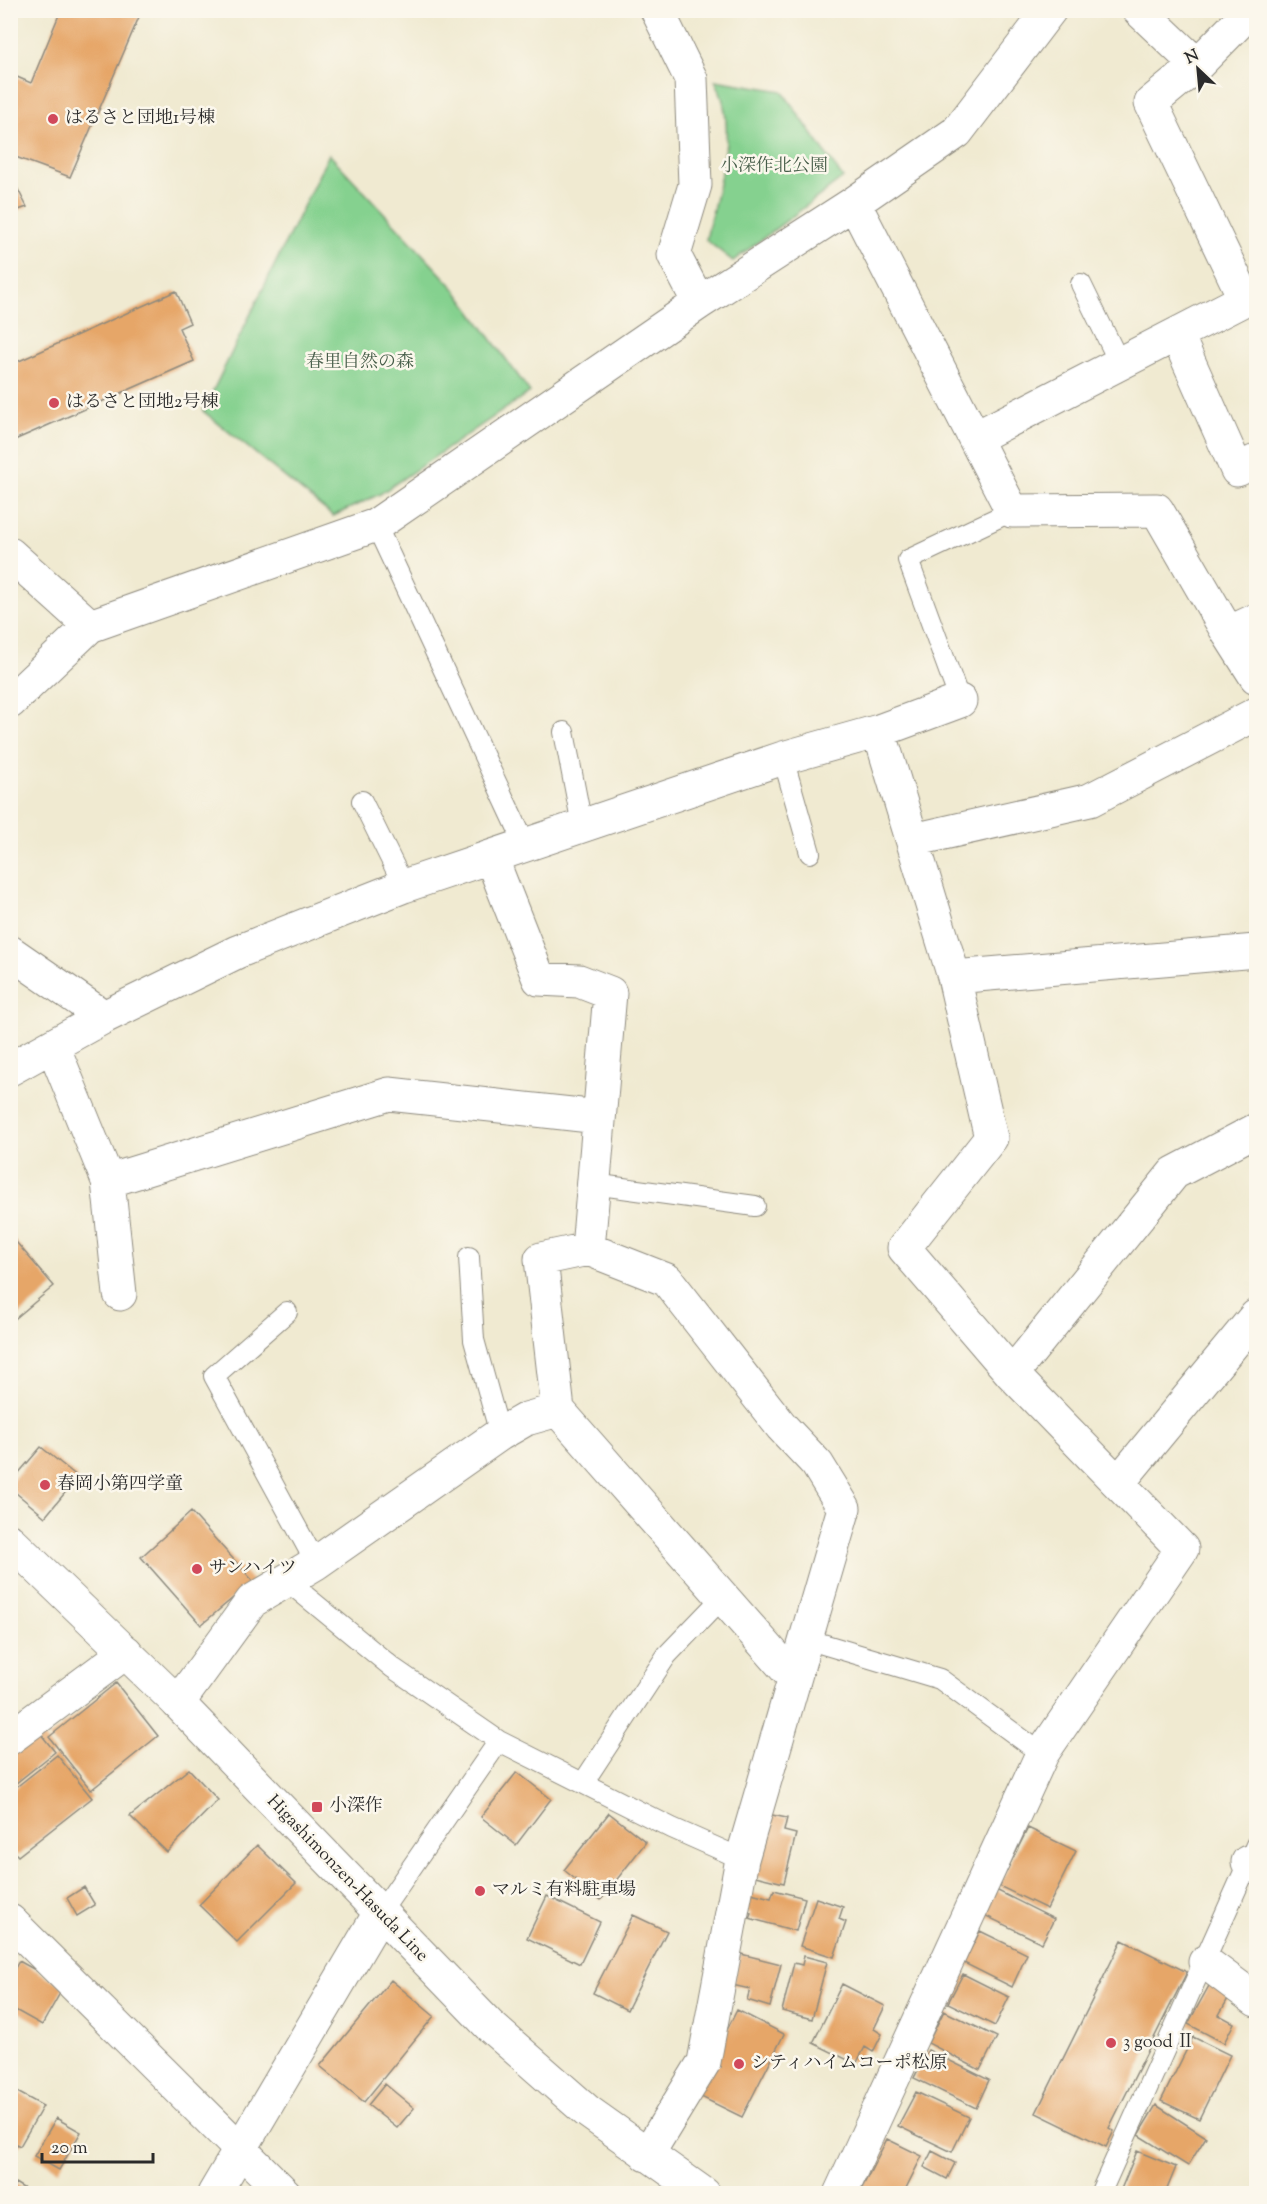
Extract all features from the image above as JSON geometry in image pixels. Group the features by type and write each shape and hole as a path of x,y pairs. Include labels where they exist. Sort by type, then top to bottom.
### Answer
{"street":[{"path":"657,10 691,79 695,185 675,255 699,303"},
{"path":"10,702 90,626 376,525 699,303 854,203 957,132 1050,10"},
{"path":"1139,10 1197,65"},
{"path":"975,438 1245,299 1151,103 1197,65 1251,10"},
{"path":"854,203 1012,511 1157,510 1242,627 1257,677"},
{"path":"1177,335 1237,470 1257,461"},
{"path":"10,554 90,626"},
{"path":"10,1069 104,1017 237,952 404,886 525,843 783,759 879,731 960,701"},
{"path":"913,840 1090,800 1257,714"},
{"path":"840,2193 1042,1754 1182,1549 1012,1374 904,1248 991,1138 954,976 879,731"},
{"path":"490,857 539,979 579,981 610,993 588,1249"},
{"path":"954,976 1257,951"},
{"path":"10,952 104,1017"},
{"path":"53,1046 108,1181 120,1294"},
{"path":"108,1181 389,1094 599,1117"},
{"path":"1012,1374 1174,1173 1257,1130"},
{"path":"647,2155 704,2062 742,1859 844,1508 817,1464 782,1428 667,1280 588,1249 541,1259 558,1410 794,1678"},
{"path":"1118,1483 1257,1316"},
{"path":"178,1703 252,1601 316,1563 500,1434 526,1419 558,1410"},
{"name":"Higashimonzen-Hasuda Line","path":"10,1541 178,1703 489,2025 542,2073 647,2155 704,2193"},
{"path":"10,1738 126,1652"},
{"path":"214,2193 380,1913"},
{"path":"12,1926 285,2193"},
{"path":"1205,1962 1257,2000"}],"lane":[{"path":"1081,284 1120,364"},
{"path":"960,701 908,560 1012,511"},
{"path":"376,525 525,843"},
{"path":"564,732 582,825"},
{"path":"783,759 810,853"},
{"path":"362,801 404,886"},
{"path":"593,1184 755,1206"},
{"path":"469,1257 474,1340 500,1434"},
{"path":"287,1312 214,1376 316,1563"},
{"path":"286,1580 393,1668 500,1742 742,1859"},
{"path":"583,1783 667,1655 723,1598"},
{"path":"806,1639 940,1679 1042,1754"},
{"path":"380,1913 500,1742"},
{"path":"1100,2193 1254,1858"}],"green space":[{"name":"小深作北公園","path":"715,80 782,91 843,178 733,261 706,240 720,180 726,138 726,118"},
{"name":"春里自然の森","path":"329,154 454,288 530,392 380,494 333,516 203,411"}],"building":[{"name":"はるさと団地1号棟","path":"61,10 142,10 70,177 10,155 10,74 31,83"},
{"path":"10,174 27,207 10,213"},
{"name":"はるさと団地2号棟","path":"176,291 190,323 179,328 194,361 10,442 10,365"},
{"path":"10,1235 54,1286 10,1323"},
{"path":"41,1447 78,1477 45,1517 10,1488 10,1483"},
{"name":"サンハイツ","path":"191,1512 253,1581 201,1625 141,1557"},
{"path":"116,1683 158,1736 91,1790 49,1737"},
{"path":"40,1733 55,1752 10,1788 10,1756"},
{"path":"57,1755 92,1798 18,1856 10,1848 10,1792"},
{"path":"189,1769 218,1800 167,1852 130,1816"},
{"path":"517,1772 551,1799 516,1845 481,1817"},
{"path":"609,1813 646,1842 601,1900 564,1870"},
{"path":"772,1815 787,1818 784,1831 796,1834 784,1883 751,1875 765,1822"},
{"path":"1028,1828 1076,1851 1047,1909 999,1886"},
{"path":"257,1845 296,1883 237,1942 199,1905"},
{"path":"84,1887 95,1905 77,1916 67,1898"},
{"path":"994,1889 1054,1919 1042,1943 982,1914"},
{"path":"774,1890 805,1898 796,1931 749,1918 751,1913 742,1910 747,1892 771,1898"},
{"path":"547,1896 600,1922 580,1964 527,1938"},
{"path":"816,1898 843,1907 839,1919 846,1922 834,1957 800,1946"},
{"path":"633,1915 667,1931 627,2010 593,1993"},
{"path":"980,1931 1027,1954 1012,1987 964,1963"},
{"name":"3 good Ⅱ","path":"1122,1940 1187,1972 1109,2128 1114,2131 1106,2147 1036,2113"},
{"path":"741,1954 781,1964 770,2007 747,2000 750,1989 732,1985"},
{"path":"804,1956 827,1962 812,2019 782,2011 794,1963 802,1965"},
{"path":"19,1961 64,1986 42,2025 10,2007 10,1977"},
{"path":"963,1974 1009,1997 995,2026 948,2003"},
{"path":"391,1980 434,2016 364,2102 320,2066"},
{"path":"842,1984 885,2006 874,2029 882,2034 873,2052 865,2047 856,2064 813,2043"},
{"path":"1210,1984 1230,1995 1219,2015 1234,2023 1224,2043 1188,2024"},
{"name":"シティハイムコーポ松原","path":"737,2010 784,2034 742,2117 695,2094"},
{"path":"944,2011 997,2037 980,2070 928,2043"},
{"path":"1193,2037 1230,2055 1199,2119 1161,2101"},
{"path":"928,2050 989,2080 976,2108 914,2078"},
{"path":"385,2084 414,2108 397,2128 368,2105"},
{"path":"10,2088 43,2106 20,2146 10,2141"},
{"path":"916,2092 969,2117 952,2152 898,2126"},
{"path":"1156,2105 1206,2137 1188,2166 1138,2135"},
{"path":"56,2118 81,2132 59,2170 34,2156"},
{"path":"887,2139 922,2156 903,2194 859,2194"},
{"path":"932,2151 955,2163 947,2179 924,2167"},
{"path":"1137,2151 1176,2167 1165,2194 1119,2194"},
{"path":"15,2183 33,2194 10,2194"}],"place":[{"name":"はるさと団地1号棟","path":"53,119"},
{"name":"はるさと団地2号棟","path":"54,403"},
{"name":"春岡小第四学童","path":"45,1485"},
{"name":"サンハイツ","path":"197,1569"},
{"name":"小深作","path":"317,1807"},
{"name":"マルミ有料駐車場","path":"480,1891"},
{"name":"3 good Ⅱ","path":"1111,2043"},
{"name":"シティハイムコーポ松原","path":"739,2064"}]}
